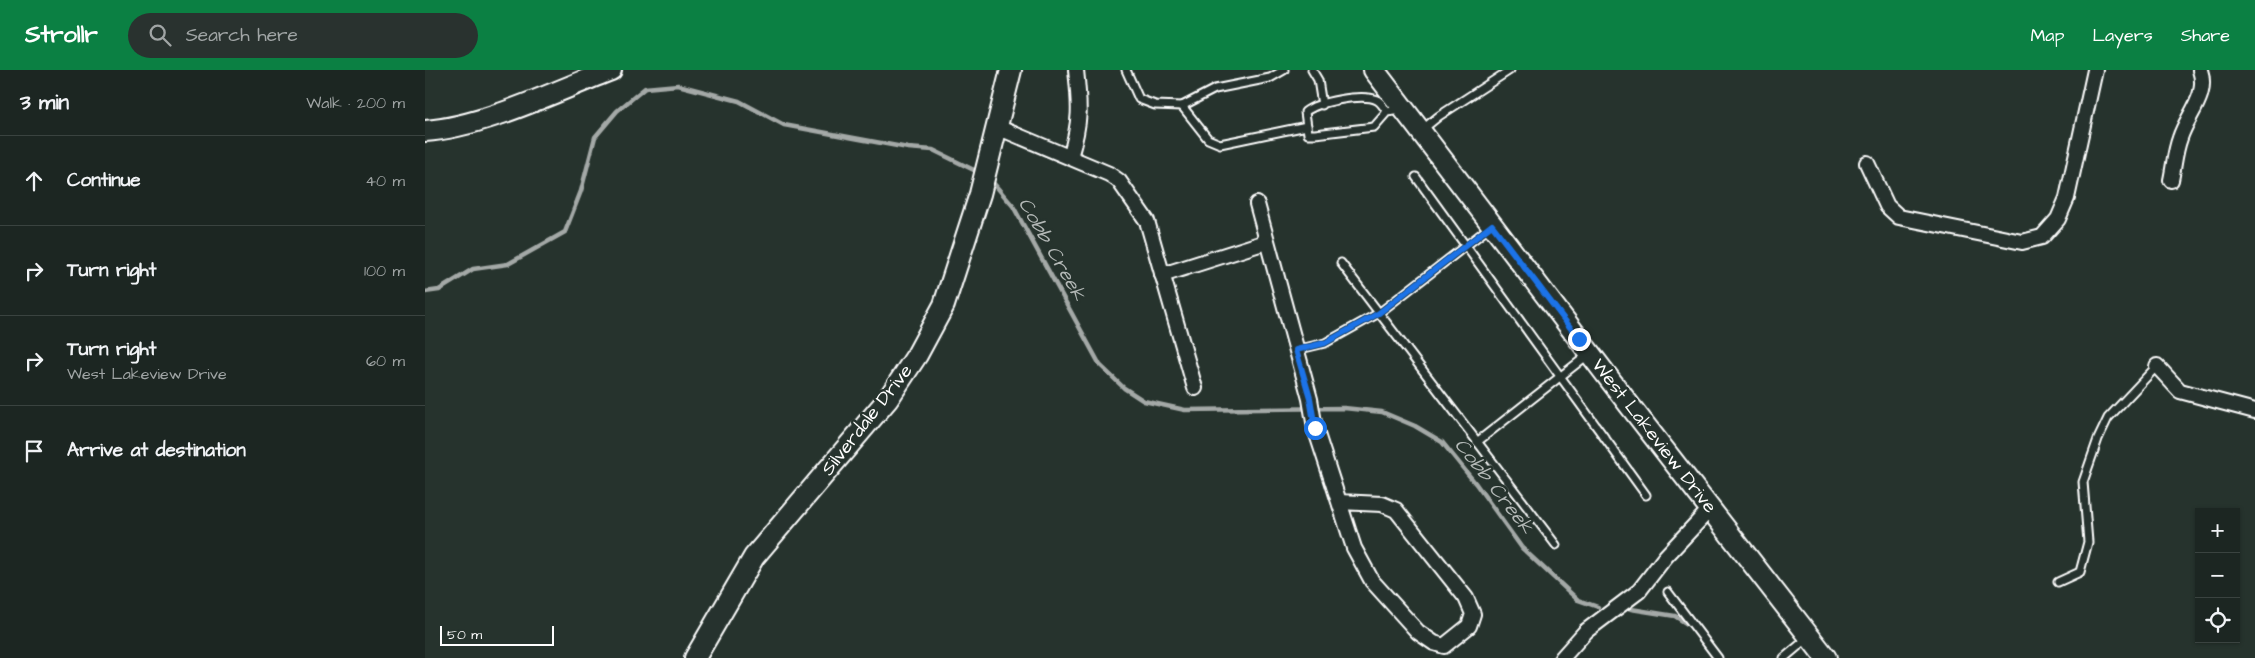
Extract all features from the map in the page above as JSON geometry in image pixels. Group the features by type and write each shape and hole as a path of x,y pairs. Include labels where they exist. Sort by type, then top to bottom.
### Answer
{"street":[{"path":"425,131 473,121 513,109 611,70"},
{"name":"Silverdale Drive","path":"695,658 755,557 888,399 917,355 945,305 981,194 1011,70"},
{"path":"1070,157 1079,129 1080,113 1077,70"},
{"name":"West Lakeview Drive","path":"1374,70 1396,110 1420,131 1589,353 1826,658"},
{"path":"1867,163 1887,206 1899,217 2022,242 2042,237 2058,219 2067,198 2095,70"},
{"path":"2171,180 2180,137 2198,104 2203,79 2201,70"},
{"path":"997,126 1070,157 1119,181 1147,221 1195,388"},
{"path":"1257,204 1310,398 1315,428 1339,502 1354,548 1372,581 1418,632 1433,643 1444,646 1469,626 1473,614 1466,598 1396,510 1382,504 1339,502"},
{"path":"1162,275 1266,242"},
{"path":"2157,366 2180,391 2255,411"},
{"path":"1562,658 1586,631 1639,591 1666,556 1710,509"}],"lane":[{"path":"1126,70 1139,99 1155,105 1181,106 1215,89 1271,78 1284,70"},
{"path":"1312,70 1318,80 1323,105"},
{"path":"1420,131 1439,116 1510,70"},
{"path":"1370,98 1396,110 1375,127 1308,134 1305,112 1311,108 1344,99 1370,98"},
{"path":"1181,106 1208,139 1220,144 1307,126"},
{"path":"1416,177 1646,495"},
{"path":"1296,350 1325,343 1379,313 1492,225"},
{"path":"1341,263 1556,545"},
{"path":"1477,442 1589,353"},
{"path":"2058,582 2080,572 2088,542 2083,482 2108,418 2157,366"},
{"path":"1668,592 1718,658"},
{"path":"1784,658 1810,637"}],"waterway":[{"name":"Cobb Creek","path":"425,292 439,290 473,269 508,264 565,232 581,191 595,137 617,111 645,88 678,85 739,101 784,125 908,148 933,150 980,173"},
{"name":"Cobb Creek","path":"989,178 1013,206 1100,365 1124,388 1144,401 1185,410 1344,408 1382,412 1415,426 1442,442 1476,484 1522,548 1578,600 1598,607"},
{"name":"Cobb Creek","path":"1631,609 1675,616 1692,627"}],"route":[{"path":"1315,428 1310,398 1296,350 1325,343 1379,313 1492,225 1579,339"}]}
